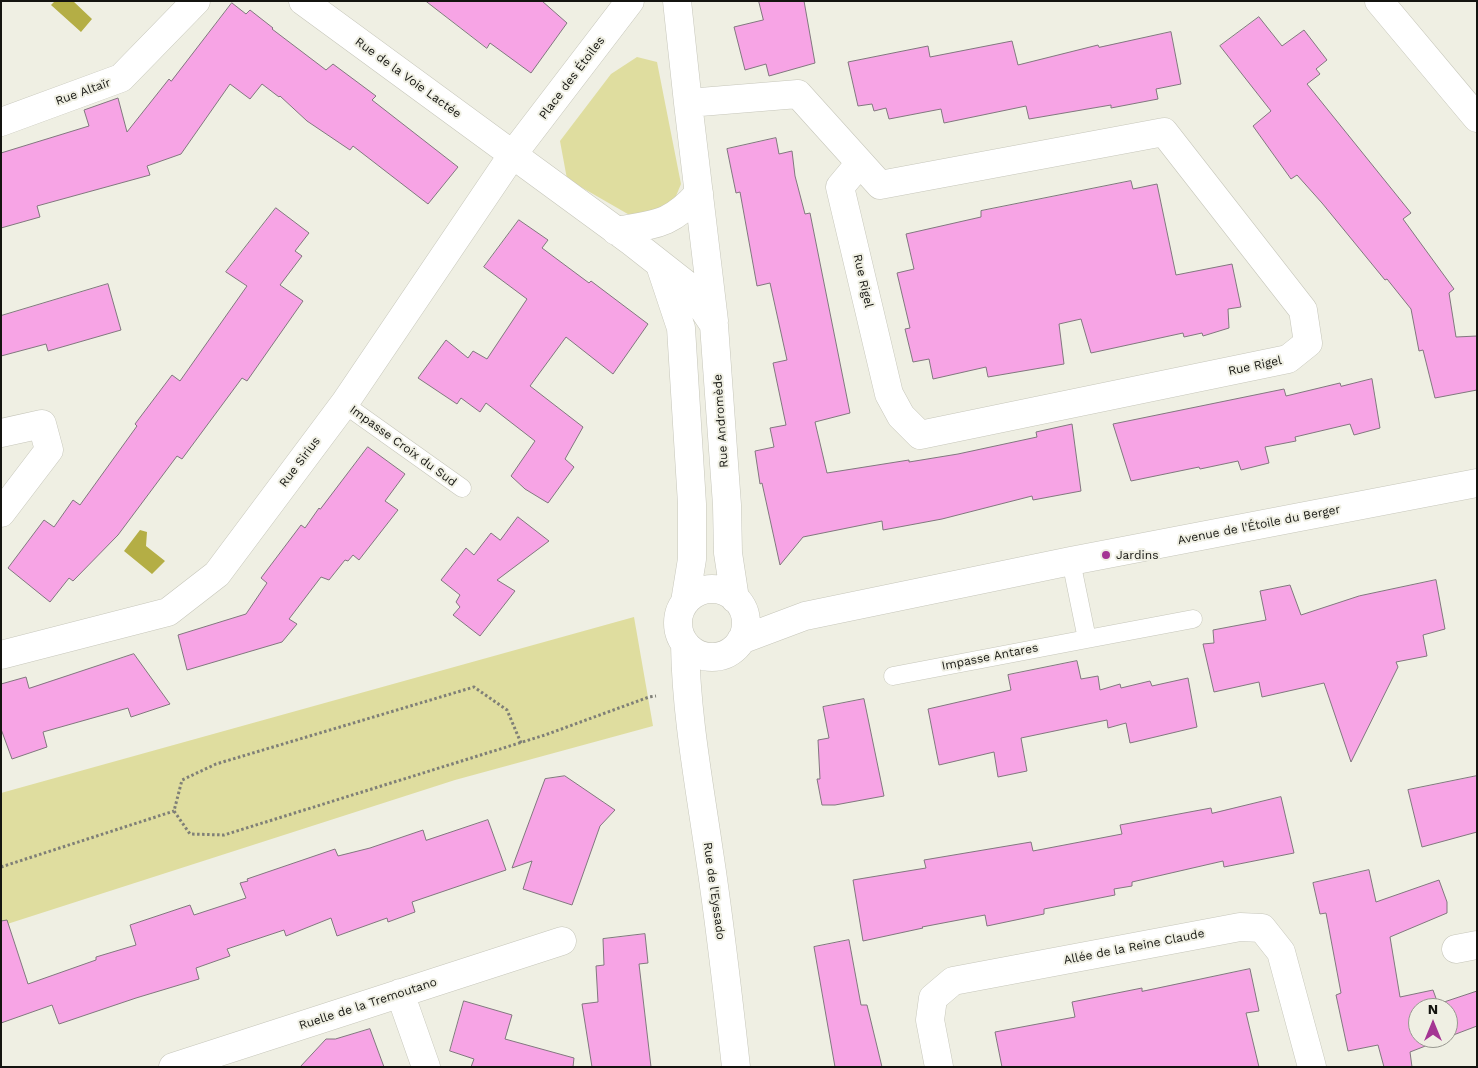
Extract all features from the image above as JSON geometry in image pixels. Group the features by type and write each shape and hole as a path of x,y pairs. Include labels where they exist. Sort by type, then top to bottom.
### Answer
{"street":[{"name":"Rue Altaïr","path":"1,122 121,78 196,1"},
{"name":"Rue de la Voie Lactée","path":"303,1 513,154"},
{"name":"Place des Étoiles","path":"513,154 630,1"},
{"path":"677,1 714,325"},
{"path":"1379,1 1477,118"},
{"name":"Rue Rigel","path":"688,104 798,94 860,163 880,186 1164,132 1303,310 1308,344 1288,359 920,435 901,416 890,394 840,187 860,163"},
{"name":"Rue Andromède","path":"513,154 688,286 714,325 727,505 728,553 739,604"},
{"name":"Rue Sirius","path":"1,655 168,612 217,574 344,404 513,154"},
{"path":"616,231 668,220 685,208 699,193"},
{"path":"660,265 681,328 692,504 692,559 685,602"},
{"path":"1,433 42,424 49,450 1,513"},
{"name":"Avenue de l'Étoile du Berger","path":"742,640 805,616 1071,561 1477,483"},
{"path":"716,590 727,593 739,604 745,618 745,629 742,640 734,649 725,655 715,657 703,656 693,652 684,644 679,634 679,612 685,602 694,594 716,590"},
{"name":"Avenue de l'Étoile du Berger","path":"739,604 805,616"},
{"name":"Rue de l'Eyssado","path":"684,644 688,704 715,889 736,1067"},
{"name":"Rue de l'Eyssado","path":"688,704 715,657"},
{"name":"Allée de la Reine Claude","path":"939,1067 930,1020 933,998 953,981 1240,927 1262,928 1281,952 1312,1067"},
{"name":"Ruelle de la Tremoutano","path":"173,1067 562,941"},
{"path":"400,994 426,1067"}],"lane":[{"name":"Impasse Croix du Sud","path":"344,404 462,488"},
{"path":"1071,561 1087,639"},
{"name":"Impasse Antares","path":"892,676 1193,619"}],"path":[{"path":"521,743 507,710 474,687 216,764 182,780 174,811 190,834 224,835 521,743 649,697 688,704"},
{"path":"1,868 174,811"}],"shaded area":[{"path":"55,1 73,1 92,19 81,32 51,5"},
{"path":"637,57 657,62 681,184 671,208 633,217 567,179 560,141 611,74"},
{"path":"140,530 147,532 146,546 165,561 152,574 124,551"},
{"path":"634,617 653,726 455,780 1,926 1,793"}],"building":[{"path":"426,1 542,1 567,23 531,73 490,43 487,48"},
{"path":"759,1 804,1 815,63 769,76 766,64 745,70 734,27 763,20"},
{"path":"232,3 246,14 250,10 326,70 333,64 376,96 372,100 458,167 428,204 353,146 350,150 307,121 280,96 262,84 250,99 230,84 181,154 147,166 150,175 37,206 40,217 1,228 1,153 89,126 84,110 118,98 127,132 169,79 171,81"},
{"path":"1259,17 1282,46 1304,30 1327,60 1316,69 1320,74 1307,84 1411,213 1403,219 1454,289 1449,293 1456,337 1477,336 1477,390 1435,398 1423,350 1419,351 1411,309 1297,175 1291,179 1253,126 1271,111 1220,46"},
{"path":"1171,32 1181,84 1156,89 1158,99 1111,108 1111,105 1029,119 1026,106 944,123 941,109 889,119 886,108 874,111 872,104 858,106 848,62 928,46 930,57 1012,41 1018,65 1098,45 1099,47"},
{"path":"776,138 779,154 792,151 795,176 805,214 810,213 850,413 815,422 827,473 958,454 1037,437 1036,432 1072,424 1081,491 1033,500 1032,496 942,519 883,530 882,521 803,537 780,565 762,483 760,484 755,451 774,447 770,428 786,425 773,363 787,360 770,283 757,286 740,192 736,193 727,149"},
{"path":"1131,181 1133,189 1157,184 1176,275 1232,264 1241,307 1228,309 1229,328 1203,336 1202,333 1184,337 1183,333 1091,353 1081,319 1059,324 1064,364 988,377 986,367 933,379 929,359 913,362 905,329 910,328 897,273 914,269 906,234 981,217 981,211"},
{"path":"276,208 309,233 295,251 302,256 280,285 303,301 247,381 242,378 182,459 177,456 118,535 73,581 69,578 50,602 8,568 44,520 54,527 73,500 80,505 137,426 135,424 172,375 180,381 247,286 226,272"},
{"path":"519,220 548,240 542,248 589,283 591,281 648,324 613,374 566,337 530,386 583,427 565,459 574,467 548,503 525,489 511,476 535,441 486,403 480,412 461,398 457,404 418,378 446,340 468,358 473,351 487,359 527,299 484,267"},
{"path":"108,284 121,330 48,351 46,344 1,356 1,316"},
{"path":"1372,379 1380,428 1354,435 1350,424 1295,437 1296,441 1265,447 1269,463 1241,470 1238,461 1131,481 1113,424 1284,389 1286,396 1340,383 1341,386"},
{"path":"368,447 405,474 385,501 398,510 359,560 353,555 348,561 345,560 329,580 321,577 289,619 297,624 282,642 187,670 178,635 246,614 267,583 261,578 301,525 305,528"},
{"path":"518,517 549,541 497,580 515,591 480,636 453,615 460,607 456,602 460,595 441,580 466,548 474,555 491,533 500,540"},
{"path":"1436,580 1445,629 1423,635 1427,656 1396,662 1398,667 1351,762 1324,683 1262,697 1259,682 1214,692 1203,644 1214,643 1213,630 1266,620 1260,591 1290,585 1301,615 1359,596"},
{"path":"134,654 170,704 131,717 128,708 43,732 47,747 12,759 1,729 1,684 26,677 29,688"},
{"path":"1077,661 1081,679 1098,676 1100,690 1120,684 1121,688 1150,681 1152,686 1188,678 1197,727 1130,743 1126,723 1108,728 1107,720 1021,738 1027,771 998,777 994,752 939,765 928,709 1011,690 1008,675"},
{"path":"864,699 884,796 835,805 822,805 817,779 820,779 818,740 829,738 823,707"},
{"path":"565,776 615,810 600,826 572,905 523,889 532,861 512,868 545,779"},
{"path":"1477,776 1477,832 1422,847 1408,790"},
{"path":"1281,797 1294,853 1224,867 1223,861 1132,882 1132,886 1114,889 1115,895 1044,909 1044,914 987,926 985,915 863,941 853,880 926,868 924,860 1031,842 1033,851 1122,834 1120,825 1211,808 1212,813"},
{"path":"488,820 506,870 412,902 415,912 388,922 387,918 337,936 331,918 286,936 284,930 227,949 230,956 196,968 199,979 59,1024 52,1005 1,1023 1,921 7,920 28,984 96,960 96,957 136,945 130,925 190,905 194,915 246,898 240,883 248,881 247,879 335,849 338,856 370,848 423,830 426,840"},
{"path":"1369,870 1376,902 1439,880 1447,902 1447,913 1390,937 1400,997 1433,990 1436,998 1408,998 1408,1048 1420,1048 1410,1052 1412,1067 1384,1067 1378,1045 1348,1051 1336,995 1341,993 1326,913 1320,914 1313,883"},
{"path":"645,934 648,963 639,964 651,1067 592,1067 582,1004 598,1002 596,966 604,965 603,939"},
{"path":"849,940 861,1005 867,1005 882,1067 835,1067 814,947"},
{"path":"1250,969 1259,1011 1246,1013 1259,1067 1002,1067 995,1032 1075,1017 1072,1002 1142,988 1142,991"},
{"path":"1477,991 1477,1026 1458,1033 1458,998 1456,998"},
{"path":"464,1001 512,1015 505,1039 574,1058 573,1067 471,1067 474,1059 450,1051"},
{"path":"370,1029 384,1067 300,1067 326,1039 335,1039"}],"place":[{"name":"Jardins","path":"1106,555"}]}
